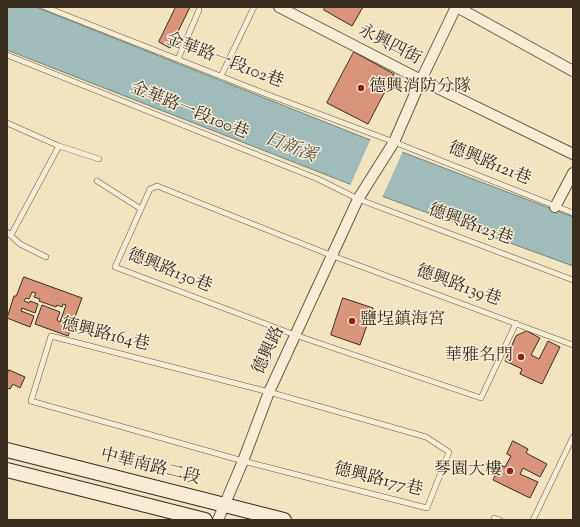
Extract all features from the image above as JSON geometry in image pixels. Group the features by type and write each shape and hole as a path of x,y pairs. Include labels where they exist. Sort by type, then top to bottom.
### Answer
{"street":[{"name":"永興四街","path":"278,7 421,80 573,154"},
{"path":"392,144 421,80 457,7 573,71"},
{"name":"德興路","path":"218,520 269,392 295,335 333,256 358,199 392,144"},
{"path":"556,207 573,173"},
{"name":"中華南路二段","path":"7,450 284,520"},
{"path":"7,470 205,520"}],"lane":[{"name":"金華路一段102巷","path":"45,7 392,144"},
{"path":"221,76 254,7"},
{"path":"178,59 200,10"},
{"name":"金華路一段100巷","path":"7,54 318,179 358,199"},
{"path":"7,123 59,146 99,159"},
{"name":"德興路121巷","path":"392,144 573,213"},
{"path":"46,257 20,244 9,234 59,146"},
{"path":"98,181 141,209"},
{"name":"德興路130巷","path":"295,335 115,267 150,189 157,186 333,256"},
{"name":"德興路123巷","path":"358,199 573,280"},
{"name":"德興路139巷","path":"333,256 573,345"},
{"path":"295,335 481,398 516,323"},
{"name":"德興路164巷","path":"243,460 31,401 51,336 269,392"},
{"name":"德興路177巷","path":"243,460 427,508 449,452 426,437 269,392"},
{"path":"533,520 572,440"}],"water":[{"name":"日新溪","path":"7,7 36,7 360,136 573,217 573,266 365,190 7,50"}],"pier":[{"path":"371,138 403,151 382,198 350,186"}],"building":[{"path":"176,7 190,7 170,48 159,42"},
{"path":"325,7 363,7 352,26 324,10"},
{"name":"德興消防分隊","path":"354,52 394,74 368,124 327,103"},
{"path":"24,277 82,298 68,336 35,324 42,305 60,312 57,320 60,322 66,305 63,304 62,307 57,305 56,307 39,301 40,299 34,297 36,293 32,292 29,299 26,298 24,301 29,303 30,301 38,304 35,313 22,308 21,311 34,316 30,327 7,318 14,296 16,296"},
{"name":"鹽埕鎮海宮","path":"343,298 373,308 360,345 331,335"},
{"name":"華雅名門","path":"527,331 540,338 531,355 539,359 548,341 560,347 542,384 520,374 522,369 505,361 516,336"},
{"path":"9,370 25,377 20,388 13,384 10,389 7,388 7,375"},
{"name":"琴園大樓","path":"513,441 528,449 526,453 547,464 540,477 523,468 520,474 538,482 530,498 493,480 500,465 505,467 511,456 507,454"}],"place":[{"name":"德興消防分隊","path":"361,88"},
{"name":"鹽埕鎮海宮","path":"352,321"},
{"name":"華雅名門","path":"521,357"},
{"name":"琴園大樓","path":"510,471"}]}
